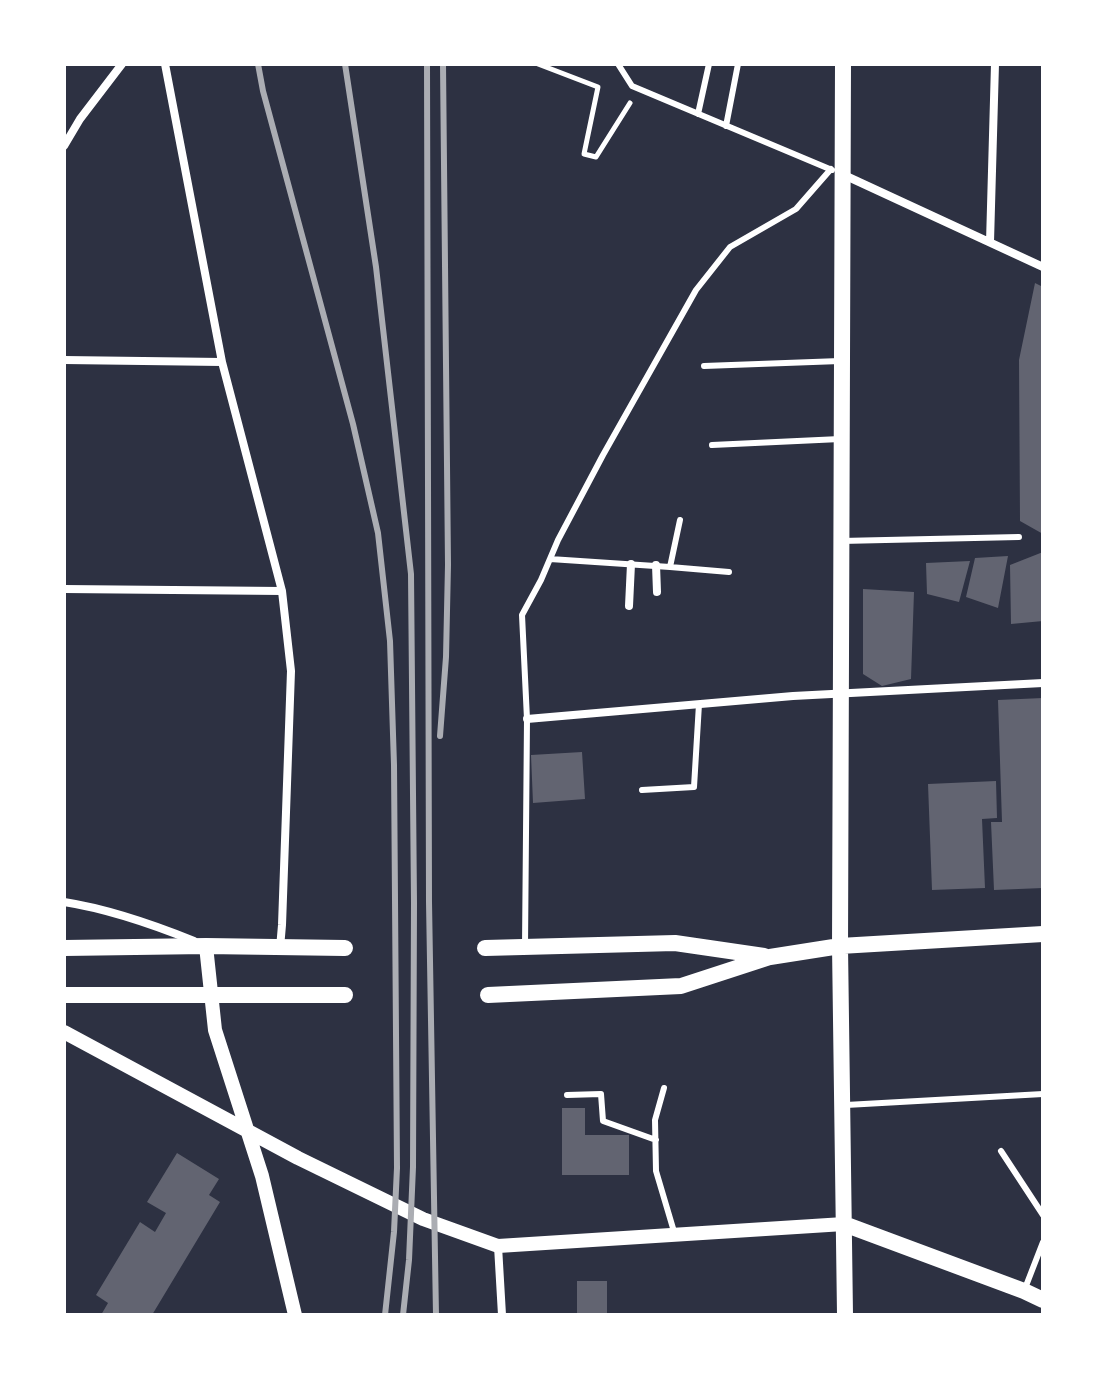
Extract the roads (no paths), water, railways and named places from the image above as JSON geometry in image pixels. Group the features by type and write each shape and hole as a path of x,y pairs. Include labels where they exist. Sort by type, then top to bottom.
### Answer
{"main road":[{"path":"843,64 837,172 842,361 840,946 845,1315"},
{"path":"488,995 681,986 770,957 840,946 1043,934"},
{"path":"485,948 675,943 770,957"},
{"path":"64,948 345,948"},
{"path":"64,995 345,995"},
{"path":"844,1224 1043,1300"}],"street":[{"path":"64,146 80,119 122,64"},
{"path":"165,64 222,362 282,591 291,671 280,948"},
{"path":"990,242 995,64"},
{"path":"837,172 1043,267"},
{"path":"64,360 222,362"},
{"path":"629,606 631,564"},
{"path":"656,565 657,592"},
{"path":"64,589 282,591"},
{"path":"527,719 793,696 1043,683"},
{"path":"64,902 95,907 163,928 206,946 215,1030 262,1176 295,1315"},
{"path":"64,1032 298,1158 423,1219 498,1246 844,1224"},
{"path":"498,1246 502,1315"}],"lane":[{"path":"525,946 527,719 522,615 603,455 696,290 730,247 796,209 837,172 632,86 618,64"},
{"path":"698,114 709,64"},
{"path":"726,126 738,64"},
{"path":"704,366 842,361"},
{"path":"712,445 842,439"},
{"path":"670,567 680,520"},
{"path":"841,541 1019,537"},
{"path":"550,559 729,572"},
{"path":"642,790 694,787 699,704"},
{"path":"664,1088 655,1120 656,1171 675,1235"},
{"path":"567,1095 601,1094 603,1121 656,1140"},
{"path":"842,1106 1043,1094"},
{"path":"1001,1151 1043,1215"},
{"path":"1024,1291 1043,1242"}],"railway":[{"path":"258,64 353,424 378,533 390,641 397,1168 385,1315"},
{"path":"345,64 376,267 411,574 413,1167 403,1315"},
{"path":"427,64 429,902 436,1315"},
{"path":"440,736 448,565 443,64"}]}
